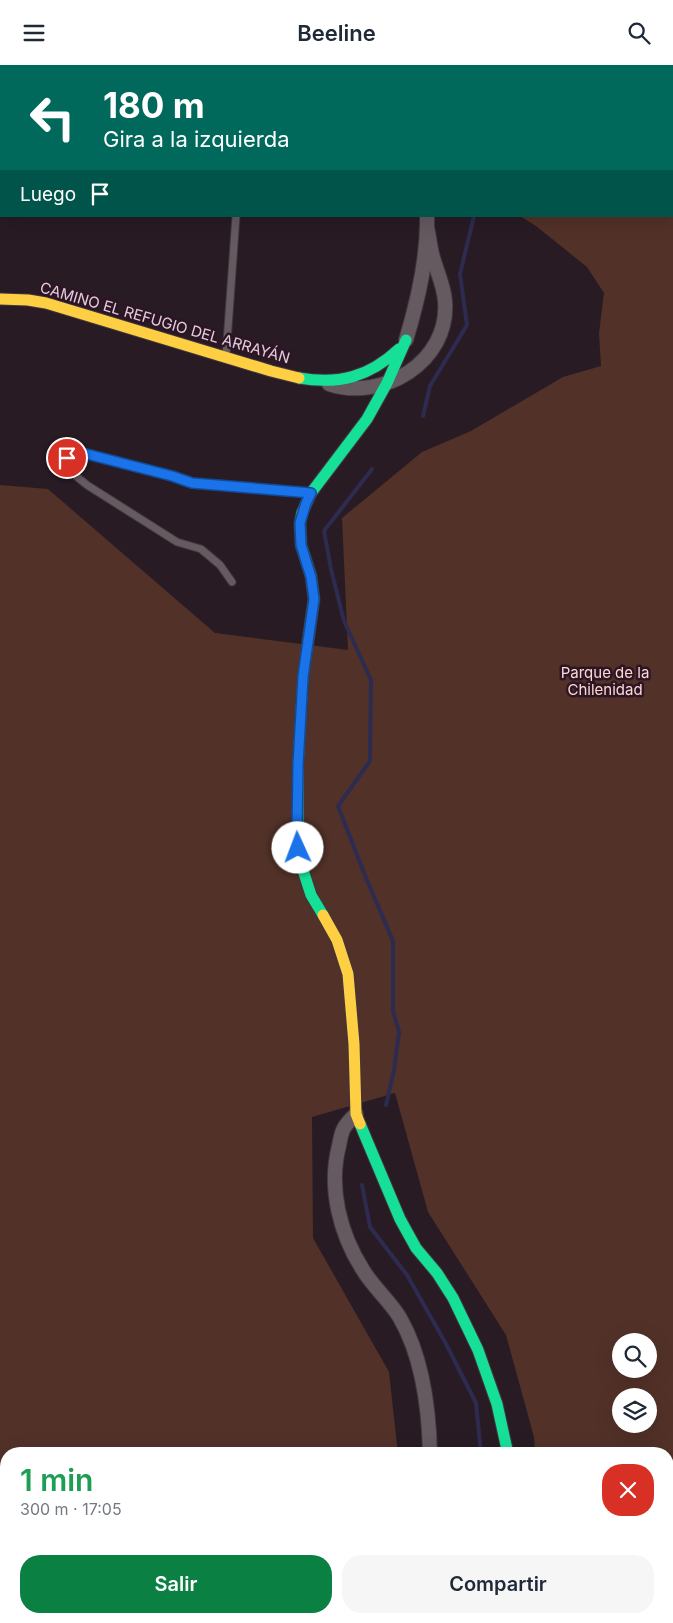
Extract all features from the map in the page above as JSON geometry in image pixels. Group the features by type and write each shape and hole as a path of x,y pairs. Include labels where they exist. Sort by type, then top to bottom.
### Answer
{"street":[{"name":"CAMINO EL REFUGIO DEL ARRAYÁN","path":"0,299 46,303 288,375 351,389 363,389 403,376 418,365 440,337 443,327 445,301 432,253 427,222"},
{"name":"CAMINO EL REFUGIO DEL ARRAYÁN","path":"320,381 346,379 371,370 391,357 406,340 418,293 427,222"},
{"path":"406,340 367,419 311,493 300,523 301,545 311,577 314,599 303,677 298,765 298,848 300,864 311,895 337,940 346,962 353,1035 356,1114 400,1219 416,1248 437,1273 453,1298 478,1350 497,1404 506,1447"},
{"path":"356,1114 343,1129 336,1155 335,1172 338,1207 347,1240 354,1256 368,1278 399,1317 409,1339 425,1393 430,1447"}],"lane":[{"path":"225,357 236,217"},
{"path":"232,582 220,565 201,549 176,542 87,485 71,472 67,458 75,451 192,483 311,493"}],"green space":[{"name":"Parque de la Chilenidad","path":"522,217 673,217 673,1447 535,1447 534,1437 506,1335 428,1212 395,1093 312,1117 313,1238 389,1372 397,1447 0,1447 0,485 48,489 215,633 348,650 342,518 422,452 471,431 563,377 601,366 599,333 604,293 587,267 536,226"}],"waterway":[{"path":"423,416 430,386 467,325 460,274 474,217"},
{"path":"372,469 324,531 344,621 371,680 370,761 338,806 393,941 393,1011 399,1032 394,1070 386,1105"},
{"path":"362,1185 370,1227 407,1275 445,1342 476,1403 480,1447"}],"traffic: fast":[{"path":"323,915 311,895 298,848 298,765 303,677 314,599 311,576 301,545 300,523 302,513 311,493 367,419 387,383 406,340"},
{"path":"299,378 327,380 353,377 388,359 399,349"},
{"path":"360,1124 400,1219 416,1248 437,1273 453,1298 478,1350 497,1404 506,1447"}],"traffic: slow":[{"path":"0,299 46,303 299,378"},
{"path":"323,915 337,940 348,974 354,1044 356,1114 360,1124"}],"route":[{"path":"67,458 75,451 192,483 311,493 302,513 300,523 301,545 311,577 314,599 303,677 298,765 298,848"}]}
